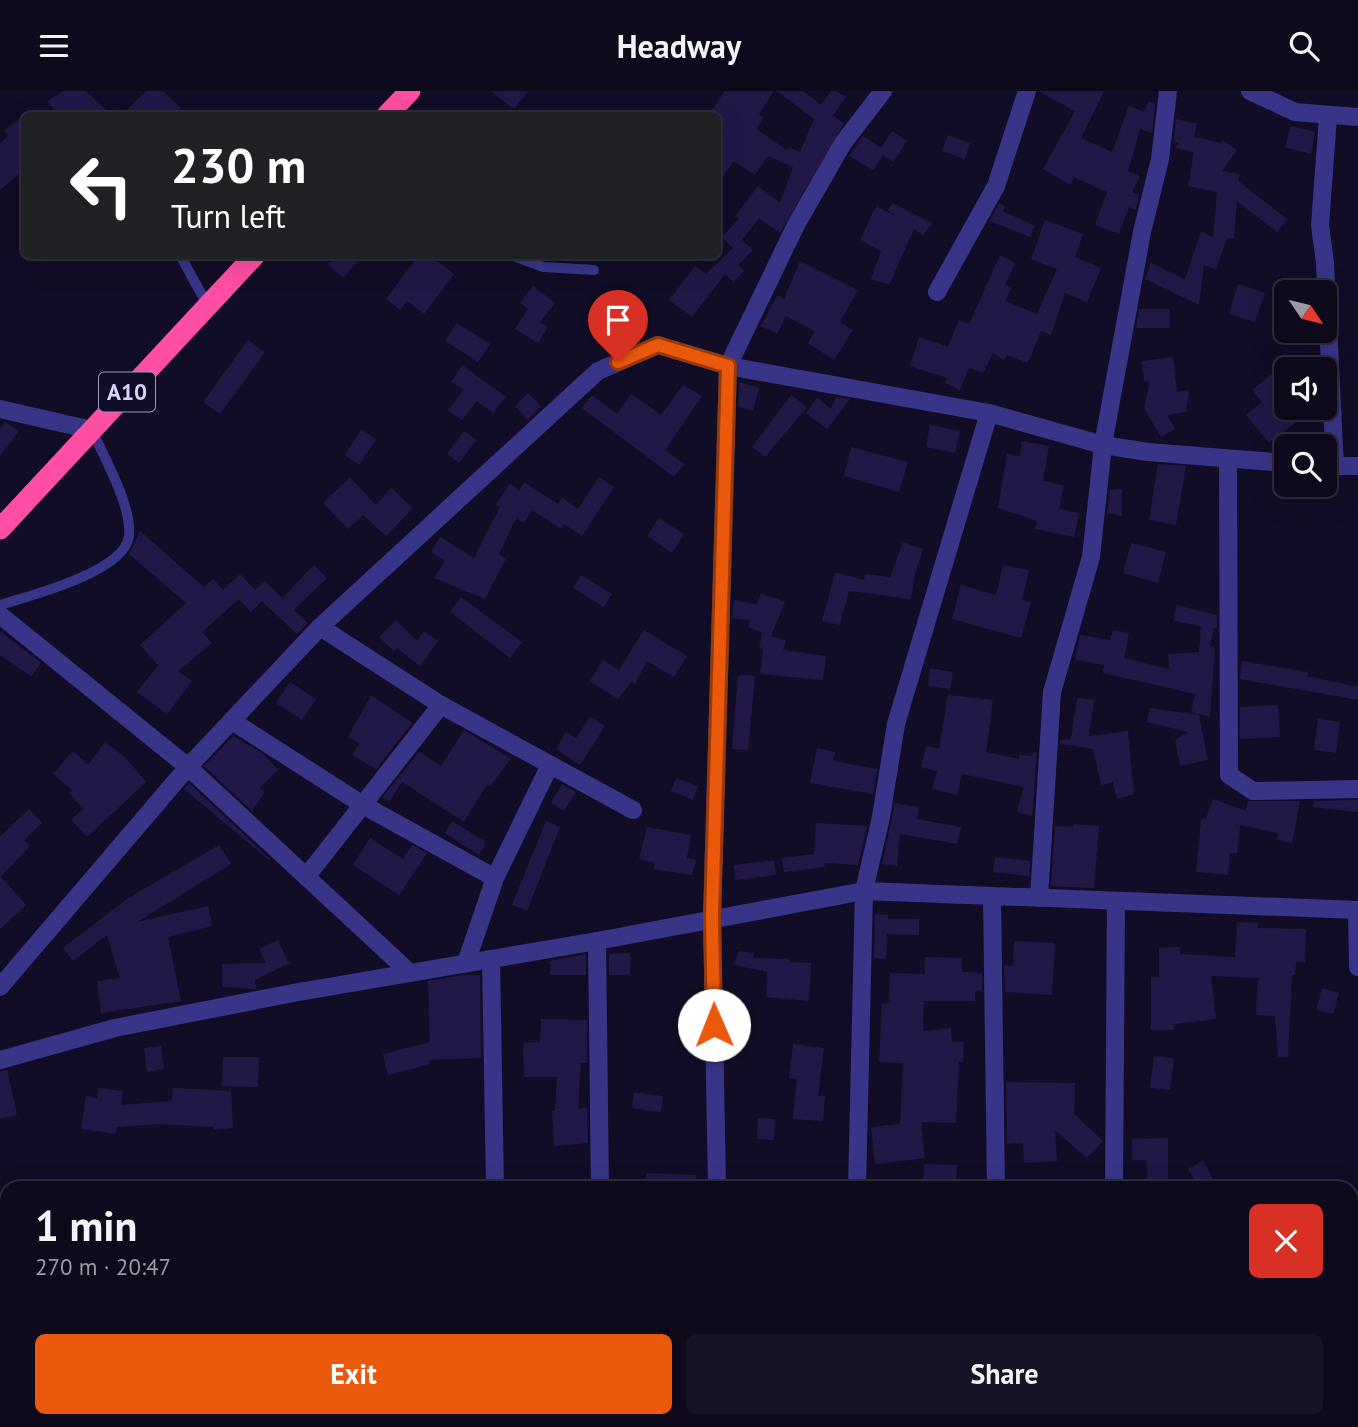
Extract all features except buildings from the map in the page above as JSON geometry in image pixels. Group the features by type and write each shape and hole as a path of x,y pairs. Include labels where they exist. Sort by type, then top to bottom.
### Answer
{"highway":[{"path":"390,112 410,91"},
{"name":"A10","path":"0,529 251,259"}],"street":[{"path":"717,1181 712,917 728,366 796,225 843,143 883,91"},
{"path":"937,292 996,186 1027,91"},
{"path":"1039,898 1052,692 1091,557 1103,445 1142,232 1160,159 1168,91"},
{"path":"1250,91 1295,112 1328,117 1358,117"},
{"path":"1328,117 1320,225 1325,263 1329,434"},
{"path":"0,987 188,767 320,627 598,371 658,345 728,366 989,413 1103,445 1274,462"},
{"path":"0,409 92,430"},
{"path":"857,1181 864,891 881,817 896,724 989,413"},
{"path":"1228,459 1229,775 1253,791 1358,789"},
{"path":"1337,466 1358,466"},
{"path":"0,615 188,767 410,973"},
{"path":"320,627 441,705 633,810"},
{"path":"306,877 441,705"},
{"path":"232,721 363,805 495,878"},
{"path":"466,963 495,878 550,765"},
{"path":"0,1060 115,1028 864,891 1357,910 1358,967"},
{"path":"992,896 996,1181"},
{"path":"1114,1181 1116,901"},
{"path":"597,941 600,1181"},
{"path":"491,959 495,1181"}],"lane":[{"path":"182,259 208,306"},
{"path":"522,259 543,267 594,269"},
{"path":"0,605 83,579 121,550 129,538 127,512 92,430"}],"route":[{"path":"618,362 658,345 728,366 712,917 714,1025"}]}
